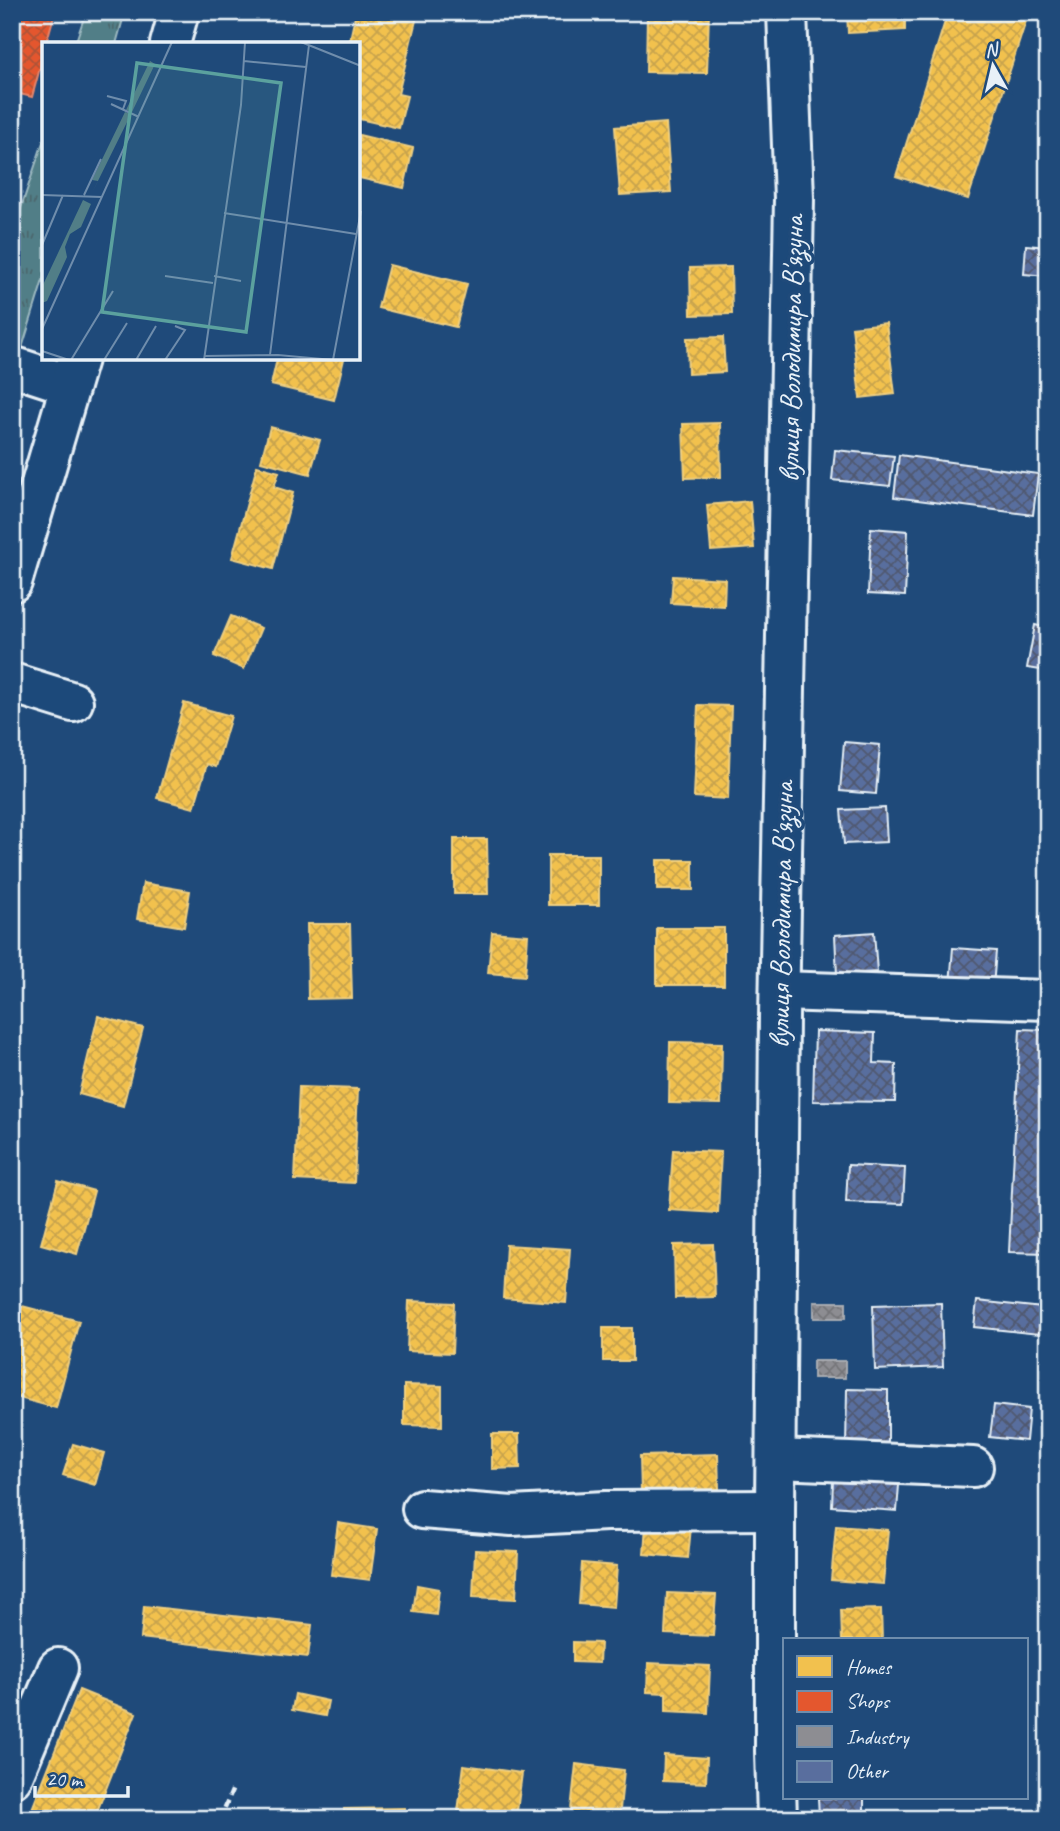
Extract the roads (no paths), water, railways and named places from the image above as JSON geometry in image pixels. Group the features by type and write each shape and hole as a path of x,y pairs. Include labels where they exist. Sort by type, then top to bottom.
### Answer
{"main road":[{"path":"171,42 179,12"},
{"name":"вулиця Володимира В'язуна","path":"777,1819 775,1510 780,991 794,199 787,12"},
{"path":"12,366 74,372 12,582"},
{"path":"12,683 73,702"},
{"path":"780,991 1048,1000"},
{"path":"776,1459 973,1467"},
{"path":"422,1509 512,1516 606,1511 775,1510"},
{"path":"12,1778 58,1668"}]}
